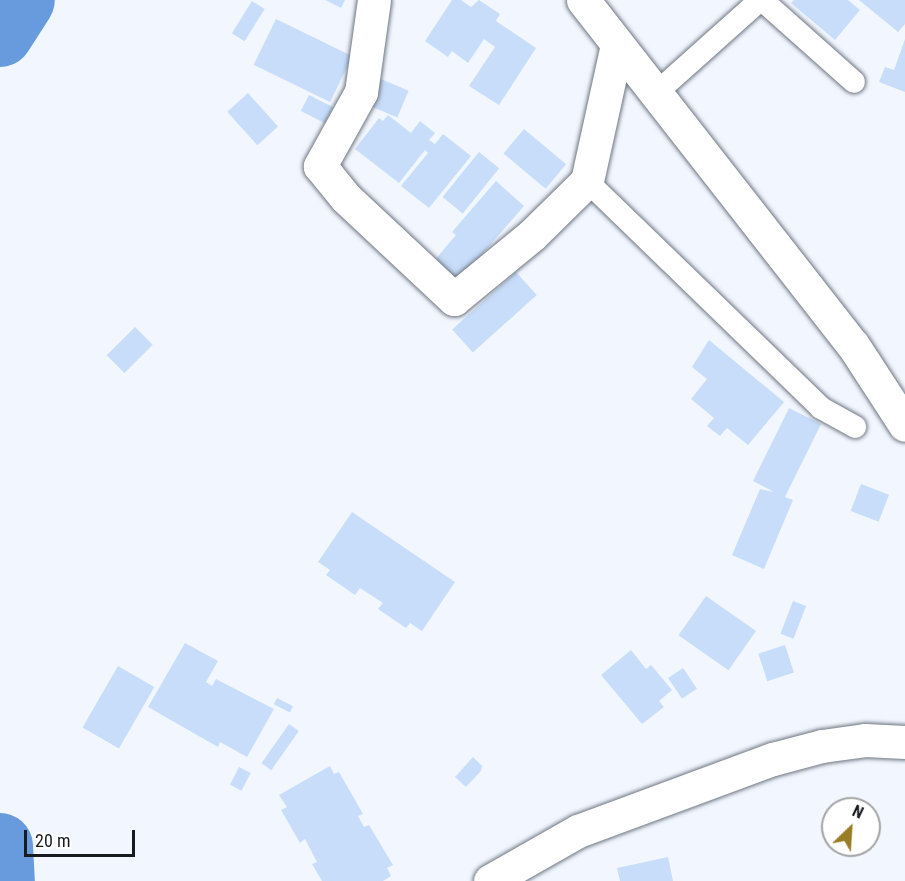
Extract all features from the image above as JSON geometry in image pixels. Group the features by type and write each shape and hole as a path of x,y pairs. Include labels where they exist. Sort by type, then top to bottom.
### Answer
{"street":[{"path":"374,0 361,92 320,165 345,198 454,299 532,235 587,181 617,44"},
{"path":"583,0 853,345 905,425"},
{"path":"490,881 578,831 773,759 822,746 865,740 905,742"}],"lane":[{"path":"655,94 761,0 854,82"},
{"path":"587,181 820,408 855,427"}],"building":[{"path":"325,0 345,0 341,8"},
{"path":"452,0 461,0 471,7 479,0 500,14 496,21 536,48 499,105 469,86 495,47 484,39 468,63 452,51 448,57 425,41"},
{"path":"794,0 848,0 860,10 835,40 791,3"},
{"path":"859,0 905,0 905,24 898,32"},
{"path":"252,1 265,9 245,41 232,33"},
{"path":"276,19 352,56 330,102 254,65"},
{"path":"905,39 905,92 879,82 885,67 894,70"},
{"path":"381,79 409,91 397,117 370,106"},
{"path":"248,93 278,126 257,145 227,112"},
{"path":"309,95 333,107 325,123 301,111"},
{"path":"388,115 411,133 420,121 435,133 429,140 435,144 443,134 471,156 429,208 401,186 428,153 425,150 399,183 355,149 379,118 383,121"},
{"path":"524,129 566,164 546,189 503,154"},
{"path":"479,152 499,168 463,213 442,197"},
{"path":"496,181 524,206 458,282 434,261 456,235 452,232"},
{"path":"516,272 537,295 473,353 452,330"},
{"path":"135,327 153,345 124,373 107,355"},
{"path":"709,340 784,402 748,445 727,428 720,436 707,426 714,418 691,399 707,379 692,367"},
{"path":"789,408 821,424 785,497 793,500 764,569 732,555 760,489 774,492 753,481"},
{"path":"861,484 889,495 879,522 851,511"},
{"path":"352,512 455,582 422,631 410,623 406,628 378,609 383,603 360,588 355,595 326,575 330,570 318,562"},
{"path":"706,596 756,631 728,670 678,635"},
{"path":"793,601 806,606 794,639 780,634"},
{"path":"185,643 218,661 206,682 212,686 216,679 274,709 247,757 220,742 218,747 148,707"},
{"path":"785,645 794,673 767,681 758,654"},
{"path":"631,650 646,669 651,665 672,690 659,701 664,707 642,724 601,675"},
{"path":"118,666 154,687 119,748 82,727"},
{"path":"683,668 697,689 682,699 668,678"},
{"path":"277,698 293,706 290,712 274,704"},
{"path":"289,724 299,731 271,770 261,763"},
{"path":"473,757 482,766 481,771 466,787 455,777"},
{"path":"330,766 334,774 339,772 363,814 358,816 364,827 369,825 393,865 387,868 391,876 383,881 322,881 312,864 317,862 305,839 300,843 281,810 287,807 279,795"},
{"path":"239,767 251,773 242,791 230,785"},
{"path":"668,857 673,881 620,881 617,868"}],"waterway":[{"path":"0,34 22,0"},
{"path":"0,846 2,881"}]}
